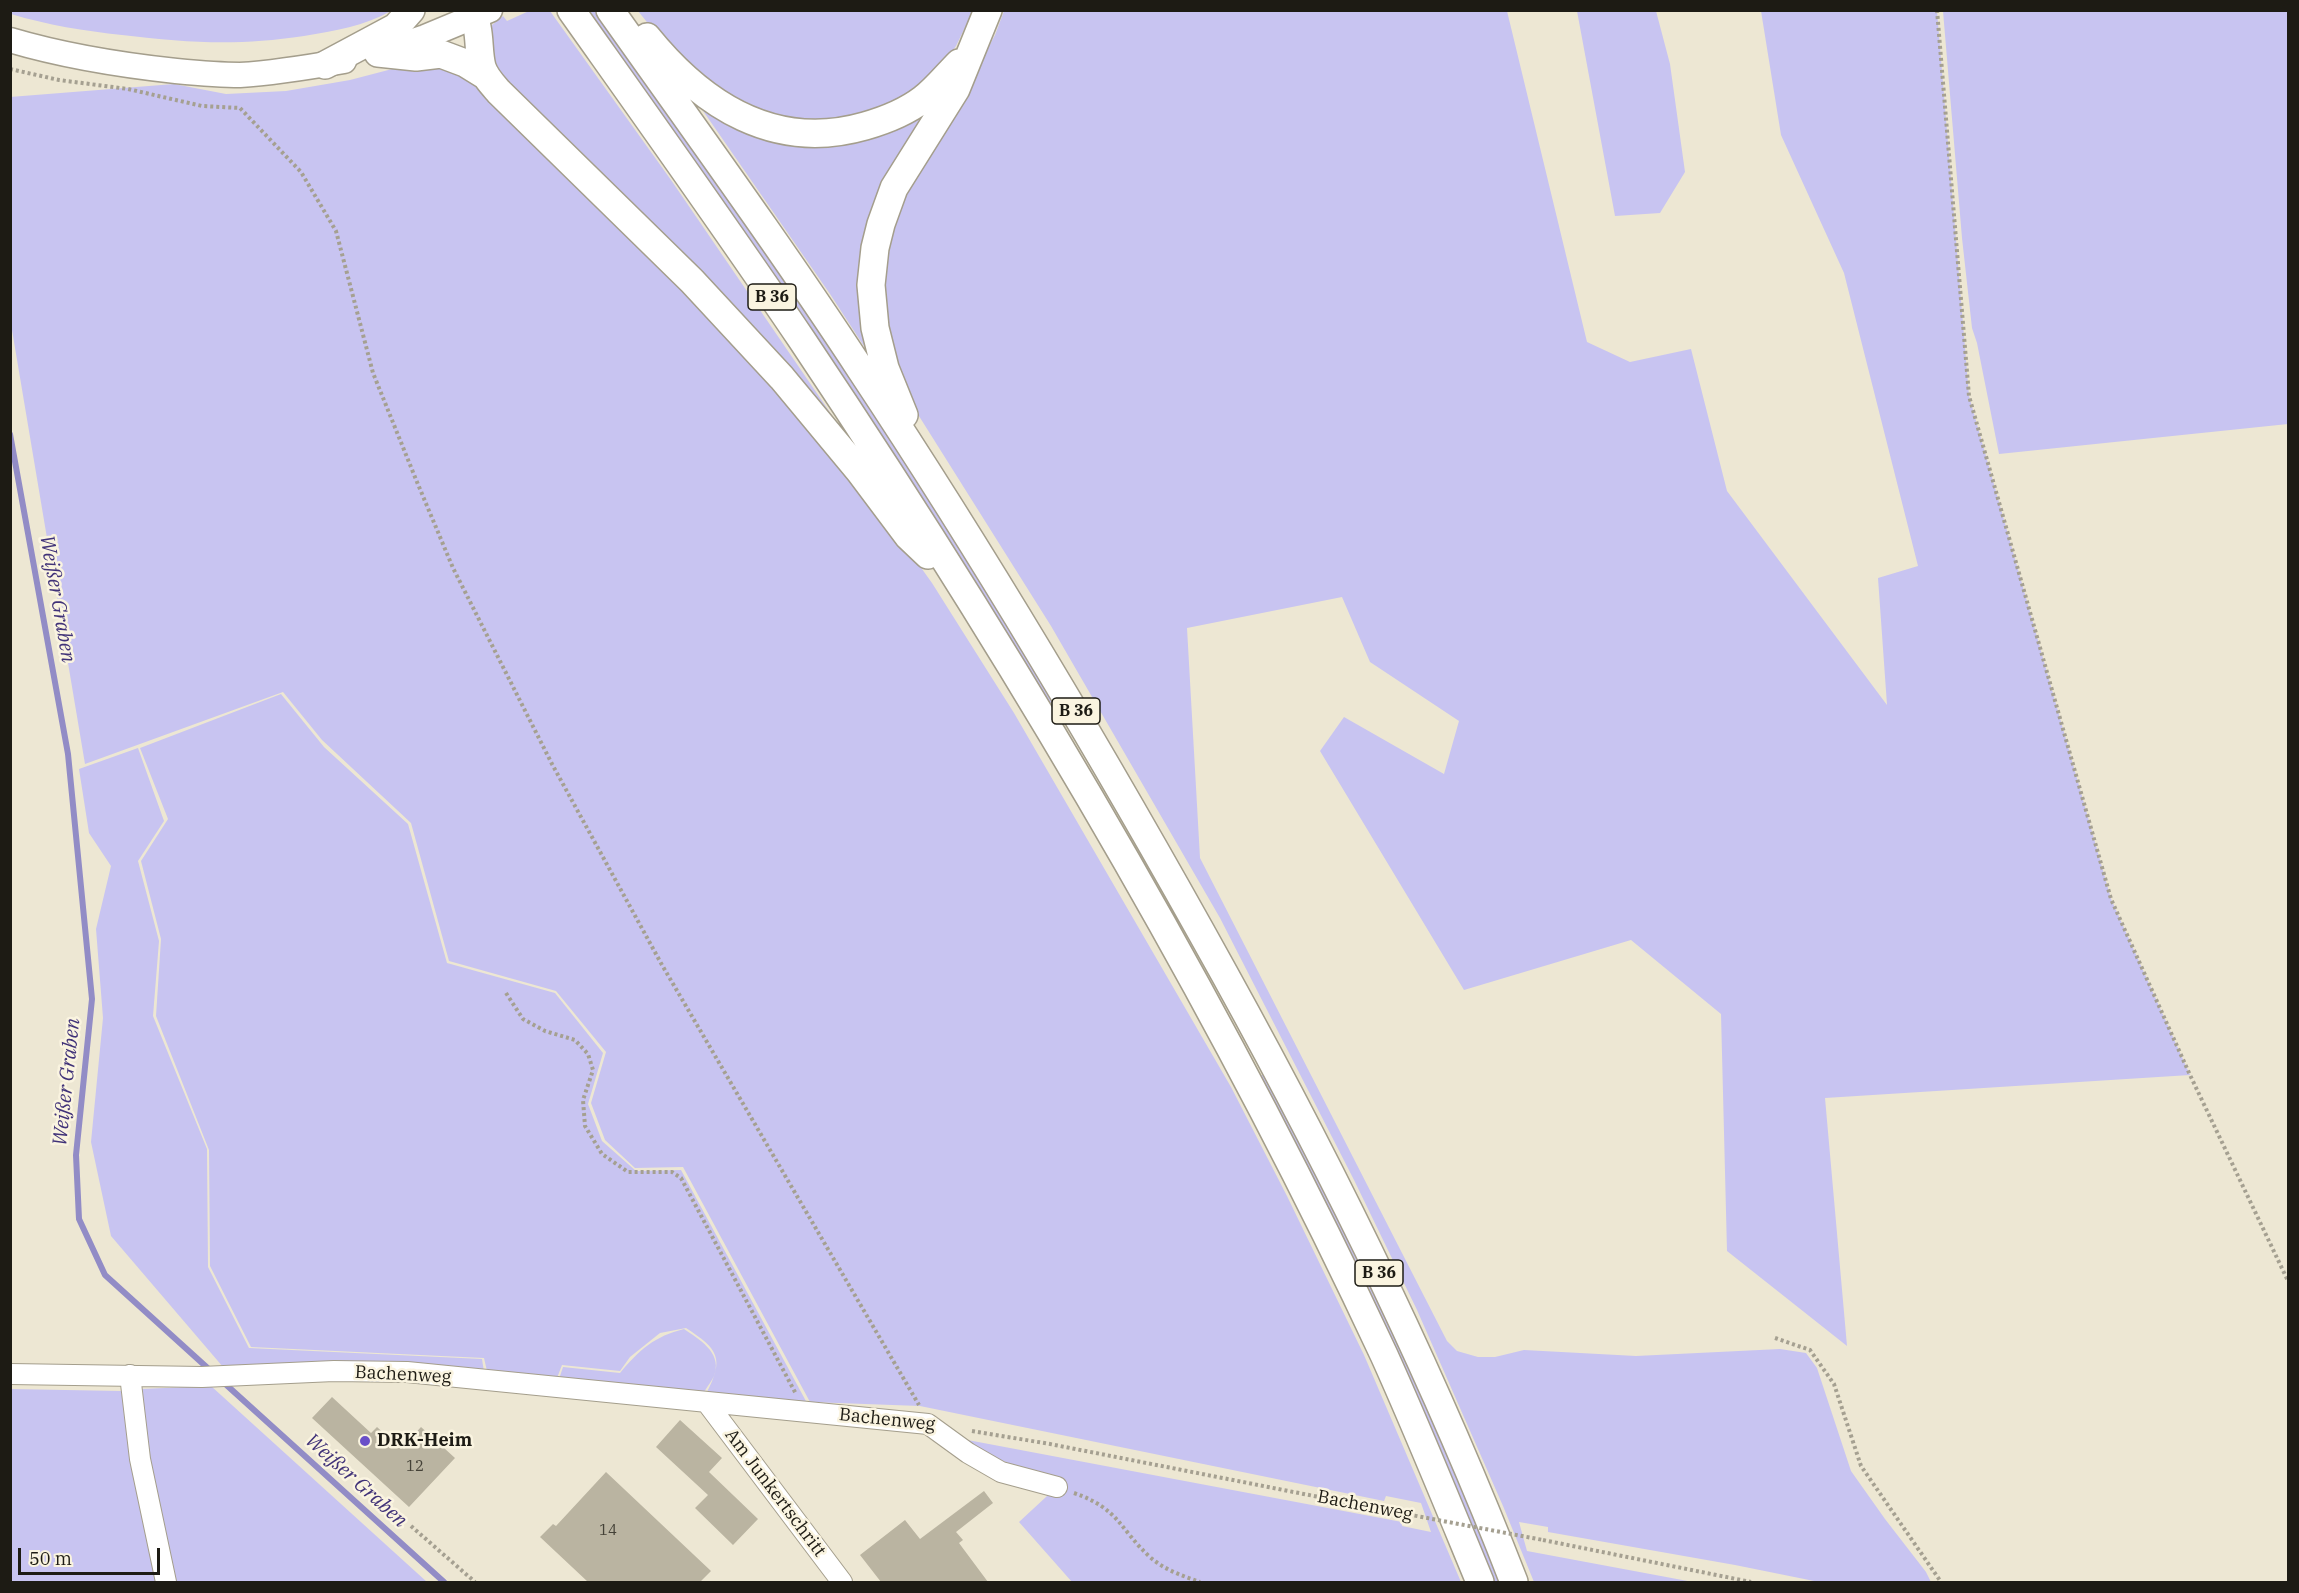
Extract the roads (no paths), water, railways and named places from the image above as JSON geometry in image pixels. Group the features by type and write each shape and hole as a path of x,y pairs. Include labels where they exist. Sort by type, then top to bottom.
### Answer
{"highway":[{"path":"325,65 396,27 411,10"},
{"name":"B 36","path":"571,10 801,339 963,590 1111,833 1251,1086 1327,1238 1385,1359 1480,1582"},
{"path":"610,10 642,30 668,60 713,100 744,118 787,132 834,134 879,122 903,112 924,98 970,52 988,10"},
{"name":"B 36","path":"610,10 796,275 917,456 1053,672 1123,791 1182,894 1295,1104 1425,1372 1514,1582"},
{"name":"B 36","path":"478,13 483,68 498,92 692,281 782,378 860,472 908,536 963,590"},
{"name":"B 36","path":"917,456 899,398 885,368 875,328 871,285 875,248 894,188 956,88 970,52"},
{"name":"B 36","path":"378,53 416,57 441,54 465,63 486,76"}],"main road":[{"path":"10,40 74,55 142,67 239,75 325,65 355,59 378,53 478,13"}],"street":[{"name":"Bachenweg","path":"10,1374 200,1377 334,1371 407,1372 928,1424 968,1453 1001,1472 1057,1487"},
{"path":"130,1375 138,1447 166,1582"},
{"name":"Am Junkertschritt","path":"707,1403 842,1582"}],"waterway":[{"name":"Weißer Graben","path":"10,434 68,754 92,999 76,1155 79,1219 105,1275 212,1372"},
{"name":"Weißer Graben","path":"222,1381 444,1582"}],"place":[{"name":"DRK-Heim","path":"365,1441"}]}
